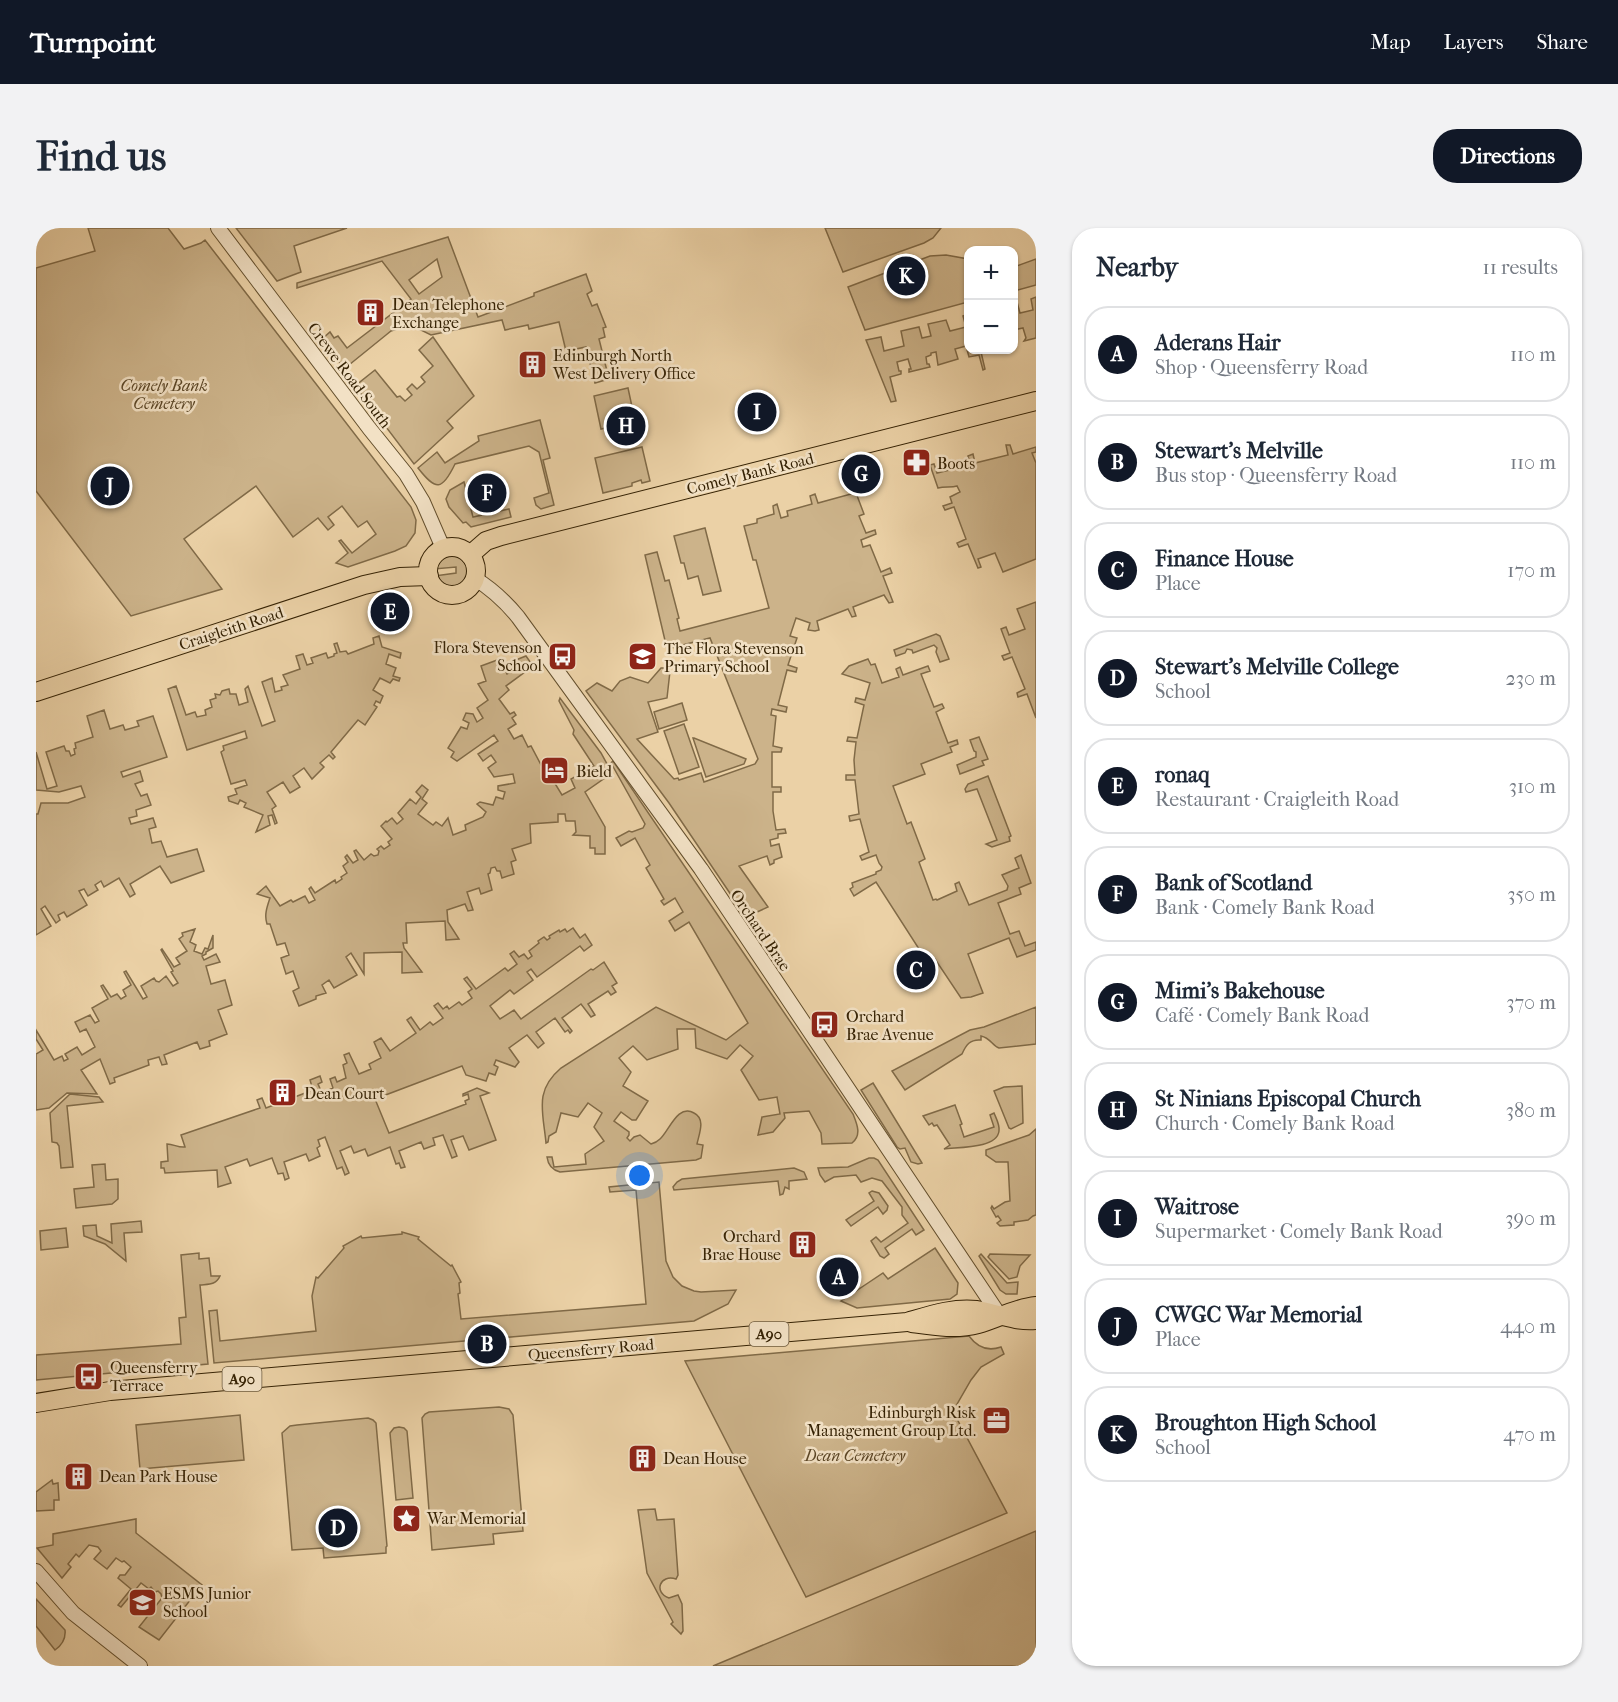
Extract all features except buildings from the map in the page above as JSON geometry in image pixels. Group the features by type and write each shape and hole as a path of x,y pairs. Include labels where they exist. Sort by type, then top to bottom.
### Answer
{"main road":[{"name":"Comely Bank Road","path":"470,555 486,541 501,536 1036,401"},
{"path":"456,547 470,555 476,568 474,578 466,590 452,594 445,593 432,584 429,576 430,562 436,552 443,548 456,547"},
{"name":"Craigleith Road","path":"36,692 364,585 400,577 429,576"},
{"name":"Queensferry Road","path":"1000,1316 1025,1307 1036,1306"},
{"name":"Queensferry Road","path":"36,1392 97,1392 907,1322 939,1313 975,1310 1027,1321 1036,1320"},
{"name":"Queensferry Road","path":"36,1403 97,1392"}],"street":[{"name":"Crewe Road South","path":"218,228 406,474 423,502 443,548"},
{"name":"Orchard Brae","path":"474,578 489,587 518,617 670,825 1000,1316"},
{"path":"36,1571 73,1613 140,1666"}],"green space":[{"name":"Comely Bank Cemetery","path":"88,228 168,228 184,249 205,240 411,507 416,520 415,533 406,546 348,567 336,563 348,553 339,541 341,540 352,553 376,534 367,521 358,527 342,506 328,517 334,525 328,530 318,518 293,537 256,486 184,539 222,589 131,616 36,491 36,268 95,251"},
{"path":"236,228 347,228 294,246 301,272 277,281"},
{"path":"825,228 941,228 933,238 924,243 843,272"},
{"path":"448,237 478,317 586,274 592,291 587,294 592,306 597,304 606,327 603,328 605,337 599,339 609,379 595,383 586,347 566,351 559,322 529,329 528,325 505,330 502,320 431,335 417,328 403,327 391,331 344,369 322,339 330,332 334,338 338,336 347,348 411,299 382,261 297,288 297,283","holes":["437,259 442,277 419,294 409,280"]},
{"path":"946,255 964,258 964,303 865,330 848,287 930,256"},
{"path":"1036,259 1036,285 1018,290 1018,266"},
{"path":"1036,297 1036,338 1024,341 1026,338 1023,328 1018,329 1018,306 1020,313 1033,310 1031,299"},
{"path":"946,320 950,331 964,328 964,347 955,349 958,359 938,365 936,352 931,353 926,357 930,367 909,372 911,369 908,359 897,362 901,374 890,377 896,401 891,402 866,340 881,337 884,351 904,346 901,331 919,327 922,338 931,336 928,324"},
{"path":"433,337 474,396 447,421 453,428 414,464 355,386 375,370 397,397 400,396 405,401 412,395 407,389 412,384 417,389 425,382 421,377 433,366 419,350"},
{"path":"968,354 981,354 985,369 983,370 979,355 969,357"},
{"path":"628,388 634,416 628,417 629,423 601,429 594,396"},
{"path":"540,420 550,458 543,460 554,505 541,509 536,505 534,498 549,493 539,452 529,446 455,464 446,479 438,485 430,481 418,468 437,452 445,463 479,441 478,436"},
{"path":"1006,445 1010,445 1013,454 1036,447 1036,452 1032,453 1036,463 1036,559 1003,572 995,553 978,559 981,567 978,568 968,544 959,547 957,543 966,539 954,507 945,510 943,506 952,503 950,497 960,492 957,486 938,488 930,465 934,464 937,473 970,465 968,456 973,454 975,463 1008,455"},
{"path":"642,447 650,481 642,483 641,480 632,483 632,486 603,493 595,458"},
{"path":"464,482 473,517 509,509 511,517 471,527 466,522 463,523 449,507 446,499 450,490"},
{"path":"853,485 864,514 859,516 866,533 875,530 876,534 861,540 863,547 870,545 881,572 890,568 892,573 883,576 893,602 889,603 884,595 853,607 856,616 852,617 848,609 817,621 819,630 815,631 808,630 810,623 796,618 790,636 797,638 788,665 797,668 796,672 787,670 778,705 787,707 786,712 772,709 771,715 776,716 773,746 782,748 781,752 772,752 772,787 781,787 781,792 773,792 773,811 776,830 785,829 786,833 778,834 778,838 770,840 771,846 779,844 782,857 774,860 774,863 770,865 767,856 739,866 768,907 746,917 669,803 586,691 597,683 612,691 620,681 630,677 648,683 661,668 666,668 670,671 667,698 648,702 658,732 637,739 674,779 679,780 701,773 704,782 755,764 758,759 710,638 667,649 645,555 657,552 665,581 669,580 680,631 769,608 744,526 757,523 757,519 774,514 773,506 777,504 781,518 788,516 787,511 812,504 810,496 815,494 818,503 851,494 849,486"},
{"path":"705,528 721,591 703,595 698,576 688,579 674,536"},
{"path":"449,552 461,555 470,568 467,581 454,588 447,588 440,584 434,576 456,573 456,567 434,569 437,559"},
{"path":"1036,602 1036,718 1027,694 1018,697 1017,693 1025,689 1012,657 1004,660 1002,656 1010,653 1001,629 1006,627 1009,635 1025,629 1017,609"},
{"path":"936,634 940,636 949,659 940,662 936,652 937,648 934,645 913,653 912,650 907,649 905,653 896,656 894,650"},
{"path":"379,636 382,647 401,653 400,658 389,654 386,664 396,668 393,676 400,678 399,681 393,679 390,683 380,678 373,690 383,696 380,703 376,701 374,705 377,707 365,725 358,720 331,752 335,757 333,759 329,755 320,763 324,767 312,779 304,768 293,776 300,787 290,793 283,782 267,792 276,806 272,809 277,823 275,824 272,815 268,816 270,825 256,832 263,815 244,807 246,803 240,800 238,804 229,801 228,797 237,794 235,789 247,785 245,780 231,784 221,752 224,750 223,746 247,738 245,731 187,750 168,689 176,686 186,715 195,712 197,717 206,715 205,710 212,707 210,700 216,698 215,694 220,695 222,691 229,689 230,694 236,694 239,705 248,702 245,689 248,686 262,726 275,721 262,682 272,678 275,692 282,690 281,687 288,685 283,675 300,669 296,656 303,654 307,665 313,663 311,658 326,653 328,658 334,656 337,653 334,644 337,643 340,652 346,651 348,654 374,644 373,638"},
{"path":"526,656 533,666 506,686 509,690 499,699 510,714 514,712 516,715 512,718 516,724 508,729 514,739 522,735 528,747 531,746 548,778 551,777 562,795 575,788 571,779 594,766 573,734 574,730 559,701 560,698 601,753 612,773 585,792 605,827 605,854 595,854 595,848 590,848 590,836 573,835 576,832 575,821 566,821 565,814 558,814 558,822 530,824 531,843 512,849 516,860 511,862 514,874 502,878 500,871 497,871 495,867 491,868 488,874 492,890 481,894 479,888 467,892 473,910 468,911 465,904 447,910 448,922 459,939 446,940 445,921 406,923 407,943 403,943 404,948 422,972 402,973 402,952 364,953 364,974 351,953 346,957 357,975 334,988 329,980 322,985 326,993 299,1006 293,991 299,988 293,971 286,974 281,958 289,955 285,943 277,945 270,924 266,921 270,898 257,894 266,886 280,906 305,896 309,903 315,900 309,889 311,887 315,893 335,880 336,883 342,879 341,877 347,873 343,866 348,862 345,857 347,855 353,863 358,860 354,851 356,850 364,860 371,854 378,855 377,849 381,846 384,849 390,845 388,842 392,839 381,826 392,818 397,824 403,819 398,813 410,799 416,804 421,797 416,792 422,785 428,790 422,799 427,803 418,814 433,825 436,822 442,826 448,818 453,835 466,830 465,825 483,817 486,812 477,804 480,802 493,805 496,797 503,799 505,792 498,790 498,786 515,783 513,774 494,777 488,768 496,762 491,755 483,761 478,754 498,741 494,735 457,761 451,757 454,752 448,748 461,727 467,729 469,723 463,720 466,713 473,714 477,722 483,718 477,708 488,700 478,684 486,681 481,666 500,659 507,674 511,672 508,663"},
{"path":"868,659 871,665 875,664 882,683 899,677 896,669 900,667 903,675 928,666 930,671 921,674 934,707 942,704 944,708 936,712 948,743 957,740 958,744 950,747 952,752 921,764 925,774 893,786 907,824 911,822 925,859 919,862 933,900 957,891 955,884 959,882 969,905 1007,890 1008,886 1002,875 1019,868 1015,858 1021,855 1031,883 1019,888 1021,894 998,903 1010,934 1019,931 1025,946 1036,942 1036,950 1017,957 1009,938 968,954 983,993 971,997 961,998 935,959 928,963 876,882 854,896 850,889 853,887 852,883 876,874 882,867 876,855 862,860 860,856 869,852 860,819 850,821 849,816 859,814 855,780 846,780 846,775 855,775 856,742 847,741 848,737 857,738 864,705 855,702 856,698 865,700 870,683 842,674 849,666"},
{"path":"682,703 687,720 659,729 654,712"},
{"path":"104,710 110,729 123,725 125,730 139,726 137,721 153,716 167,757 121,772 123,777 140,771 143,781 135,784 141,796 147,794 151,805 136,810 137,816 129,818 131,824 153,818 156,827 149,829 152,843 161,841 167,857 197,849 204,871 171,883 160,866 130,884 135,894 130,897 119,878 104,887 101,881 95,885 98,890 88,896 84,889 79,891 87,905 67,917 64,912 58,915 60,920 56,923 45,906 41,909 51,926 36,935 36,814 38,814 41,803 68,803 85,797 81,786 59,792 36,790 36,752 47,789 57,786 46,752 64,746 71,756 75,754 75,743 93,737 87,716"},
{"path":"684,724 699,767 679,774 664,731"},
{"path":"979,737 988,759 982,761 984,765 960,774 957,765 976,757 970,740"},
{"path":"693,738 746,759 744,764 706,777"},
{"path":"613,761 853,1114 858,1133 852,1143 822,1144 821,1133 809,1111 784,1113 785,1118 773,1132 758,1135 762,1117 780,1114 777,1097 759,1100 741,1070 753,1056 740,1045 727,1059 696,1048 695,1029 677,1029 678,1049 647,1060 633,1046 619,1058 631,1072 623,1086 648,1101 636,1120 632,1120 621,1112 614,1121 629,1132 627,1138 630,1141 640,1135 651,1144 660,1139 674,1119 683,1112 694,1113 701,1123 697,1144 703,1145 701,1158 560,1172 549,1165 547,1157 552,1157 554,1167 586,1164 585,1154 604,1141 594,1127 602,1113 588,1103 578,1117 561,1113 556,1132 549,1136 546,1143 542,1102 547,1085 561,1068 656,1007 726,1040 748,1023 689,922 675,931 669,921 683,912 675,898 664,905 661,901 664,899 646,868 650,865 635,838 621,846 616,838 629,831 643,828 645,824 611,763"},
{"path":"988,776 1011,836 1010,841 992,847 986,844 997,840 977,789 966,792 965,789 968,784"},
{"path":"573,928 580,938 585,934 592,945 584,951 580,946 537,977 531,969 527,972 533,980 514,994 510,990 490,1006 500,1019 514,1010 521,1019 604,962 617,983 612,986 616,992 611,995 608,991 588,1004 595,1015 591,1017 581,1004 562,1018 572,1031 570,1033 568,1030 565,1032 555,1018 536,1032 544,1043 538,1048 527,1035 509,1048 519,1062 515,1067 496,1060 494,1065 498,1067 495,1075 489,1073 486,1081 466,1075 462,1066 375,1099 389,1133 466,1104 465,1101 469,1099 468,1094 463,1096 463,1094 477,1088 489,1093 480,1096 496,1140 469,1150 463,1136 451,1140 457,1156 452,1158 443,1135 433,1138 435,1145 424,1149 421,1142 399,1151 405,1167 401,1168 399,1163 396,1164 390,1147 368,1156 365,1149 354,1153 351,1146 340,1151 349,1173 345,1175 342,1167 337,1169 325,1137 318,1140 320,1146 317,1148 320,1156 309,1161 306,1154 284,1162 289,1178 285,1180 283,1173 278,1174 272,1158 250,1166 247,1159 225,1167 231,1183 218,1187 217,1170 165,1173 164,1168 161,1168 161,1162 168,1161 167,1144 185,1147 181,1135 260,1108 257,1100 262,1098 266,1108 313,1090 310,1080 320,1076 322,1082 318,1084 322,1093 333,1088 330,1079 335,1077 337,1082 346,1078 343,1065 347,1063 344,1055 349,1053 359,1074 371,1069 369,1064 381,1058 374,1042 381,1038 390,1051 416,1033 407,1020 411,1017 420,1030 430,1022 433,1025 443,1018 434,1006 438,1003 443,1009 447,1006 449,1009 459,1002 462,1005 472,998 468,992 472,989 464,979 467,977 476,989 505,968 508,971 517,964 510,954 514,951 519,957 524,954 528,959 532,956 529,951 539,943 538,941 544,937 547,940 559,930 560,932 565,929 567,932"},
{"path":"195,929 190,942 196,945 194,951 202,954 205,948 208,949 213,935 213,948 202,956 204,960 216,954 220,962 206,966 211,984 225,980 232,1005 218,1010 227,1034 209,1041 210,1046 200,1049 197,1042 164,1055 167,1064 162,1065 159,1057 148,1060 149,1065 114,1078 115,1082 110,1084 100,1059 81,1070 97,1094 67,1093 49,1108 36,1110 36,1054 43,1050 36,1039 36,1030 54,1060 62,1056 64,1061 68,1059 65,1054 77,1047 82,1055 95,1047 86,1029 80,1032 75,1022 90,1015 95,1023 99,1021 92,1008 108,999 101,986 103,985 111,997 117,994 121,999 126,996 123,990 131,985 124,972 126,971 143,999 147,997 141,986 154,978 159,982 166,976 173,986 178,983 161,950 174,967 180,964 176,958 187,951 179,939 183,936 182,933"},
{"path":"1036,1007 1036,1044 999,1048 981,1036 981,1040 969,1043 962,1054 905,1090 892,1071 970,1030"},
{"path":"873,1083 922,1163 911,1162 905,1148 897,1147 861,1090"},
{"path":"1022,1086 1023,1123 1011,1129 994,1091 1004,1087"},
{"path":"70,1094 99,1097 103,1102 67,1106 73,1167 61,1168 59,1146 52,1142 50,1113"},
{"path":"955,1105 964,1137 994,1127 990,1115 994,1113 999,1126 997,1137 984,1144 944,1149 950,1145 937,1125 934,1126 932,1123 929,1125 923,1116"},
{"path":"1036,1129 1036,1215 1028,1220 1014,1222 1014,1225 1000,1226 997,1223 1001,1220 998,1216 996,1217 991,1208 992,1206 994,1209 1010,1201 1008,1162 996,1162 986,1155 986,1150 1029,1135"},
{"path":"869,1158 878,1160 924,1230 916,1235 912,1229 885,1248 889,1254 884,1258 880,1256 871,1241 876,1237 881,1242 908,1223 902,1215 902,1207 882,1181 872,1178 861,1182 856,1175 834,1177 825,1182 818,1168 848,1167"},
{"path":"105,1164 106,1180 118,1179 118,1199 112,1204 76,1208 74,1189 94,1187 92,1165"},
{"path":"794,1168 804,1172 807,1179 789,1181 789,1189 785,1187 783,1194 780,1195 778,1181 674,1190 673,1187 682,1179"},
{"path":"659,1182 666,1261 673,1277 682,1286 694,1291 736,1290 728,1304 694,1321 214,1363 209,1311 217,1310 220,1341 316,1331 312,1296 316,1277 318,1278 344,1248 343,1246 361,1236 362,1238 402,1234 402,1232 419,1237 418,1239 452,1265 461,1282 458,1294 461,1319 646,1304 636,1190 610,1192 609,1187"},
{"path":"872,1191 879,1193 888,1206 887,1210 883,1214 878,1207 851,1226 846,1220 874,1201 869,1193"},
{"path":"141,1221 142,1232 124,1233 126,1261 105,1244 84,1236 83,1226 96,1225 97,1236 112,1243 111,1224"},
{"path":"66,1228 68,1247 41,1250 40,1231"},
{"path":"935,1248 958,1283 957,1294 950,1299 857,1308 841,1301 883,1273 888,1279"},
{"path":"199,1253 199,1259 209,1258 211,1276 220,1276 214,1283 200,1285 208,1364 36,1380 36,1355 181,1344 179,1318 186,1317 181,1255"},
{"path":"981,1254 1007,1283 1018,1282 1017,1294 1006,1294 1000,1290 979,1256"},
{"path":"990,1254 1030,1255 1020,1266 1017,1277 1009,1279 988,1257"},
{"name":"Dean Cemetery","path":"969,1336 983,1348 1001,1347 1004,1354 981,1367 971,1380 956,1406 956,1417 1007,1513 806,1597 685,1361"},
{"path":"499,1407 509,1409 513,1415 523,1531 493,1534 494,1544 432,1550 422,1418 429,1412"},
{"path":"240,1415 244,1460 140,1469 136,1425"},
{"path":"368,1418 376,1423 386,1553 324,1558 323,1548 292,1550 282,1433 290,1426"},
{"path":"399,1427 407,1431 413,1498 396,1500 390,1433 394,1428"},
{"path":"52,1480 53,1484 58,1483 59,1500 54,1500 54,1510 36,1511 36,1492"},
{"path":"655,1509 657,1520 674,1519 678,1575 676,1579 670,1578 663,1581 660,1588 661,1592 669,1598 678,1595 682,1604 683,1631 681,1634 671,1624 673,1622 647,1573 638,1510"},
{"path":"136,1519 136,1533 202,1585 159,1640 139,1627 162,1598 158,1591 155,1592 151,1587 149,1589 141,1583 121,1607 118,1605 131,1589 118,1578 120,1575 125,1575 131,1567 124,1561 116,1558 107,1569 94,1559 101,1551 98,1547 89,1545 79,1557 76,1554 68,1564 71,1567 62,1578 37,1548 53,1545 53,1534"},
{"path":"1036,1531 1036,1666 713,1666"},
{"path":"36,1599 65,1630 63,1642 55,1650 36,1626"}],"place":[{"name":"Broughton High School","path":"906,276"},
{"name":"Dean Telephone Exchange","path":"371,313"},
{"name":"Edinburgh North West Delivery Office","path":"532,364"},
{"name":"Waitrose","path":"757,412"},
{"name":"St Ninians Episcopal Church","path":"626,426"},
{"name":"Boots","path":"916,463"},
{"name":"Mimi's Bakehouse","path":"861,474"},
{"name":"CWGC War Memorial","path":"110,486"},
{"name":"Bank of Scotland","path":"487,493"},
{"name":"ronaq","path":"390,612"},
{"name":"Flora Stevenson School","path":"563,656"},
{"name":"The Flora Stevenson Primary School","path":"643,657"},
{"name":"Bield","path":"555,771"},
{"name":"Finance House","path":"916,970"},
{"name":"Orchard Brae Avenue","path":"825,1025"},
{"name":"Dean Court","path":"283,1093"},
{"name":"Orchard Brae House","path":"802,1245"},
{"name":"Aderans Hair","path":"839,1277"},
{"name":"Stewart's Melville","path":"487,1344"},
{"name":"Queensferry Terrace","path":"89,1376"},
{"name":"Edinburgh Risk Management Group Ltd.","path":"997,1421"},
{"name":"Dean House","path":"642,1458"},
{"name":"Dean Park House","path":"78,1476"},
{"name":"War Memorial","path":"406,1518"},
{"name":"Stewart's Melville College","path":"338,1528"},
{"name":"ESMS Junior School","path":"142,1602"}]}
